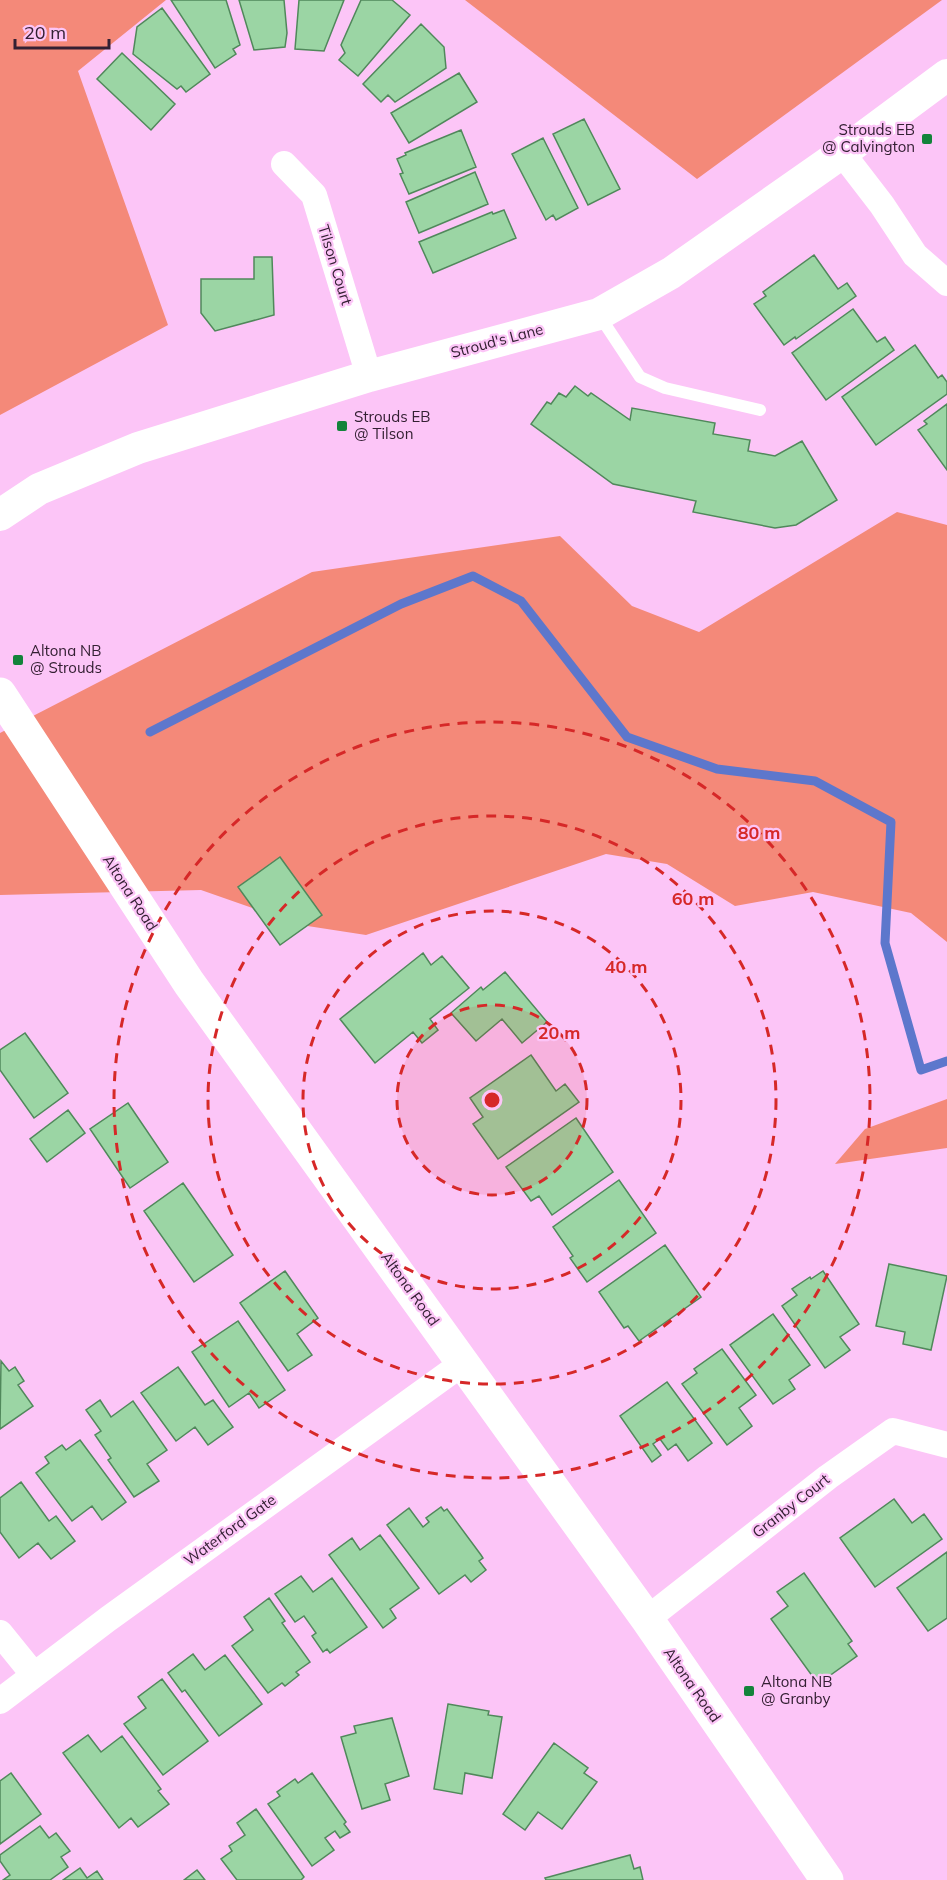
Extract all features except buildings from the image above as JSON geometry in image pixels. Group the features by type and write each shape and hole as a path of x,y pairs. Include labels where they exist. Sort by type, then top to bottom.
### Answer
{"main road":[{"name":"Altona Road","path":"0,694 189,983 647,1619 827,1880"}],"street":[{"name":"Stroud's Lane","path":"0,515 39,489 138,448 369,376 599,314 671,273 842,153 947,75"},
{"path":"842,153 882,205 915,255 947,284"},
{"name":"Tilson Court","path":"284,164 314,195 369,376"},
{"name":"Waterford Gate","path":"0,1701 127,1605 463,1363"},
{"name":"Granby Court","path":"647,1619 828,1476 893,1431 947,1445"},
{"path":"0,1633 34,1675"}],"lane":[{"path":"599,314 640,377 665,388 760,410"}],"shaded area":[{"path":"0,0 166,0 78,71 168,325 0,415"},
{"path":"465,0 942,0 697,179"},
{"path":"897,512 947,525 947,942 911,913 813,892 735,906 667,864 606,854 366,935 301,925 201,890 0,895 0,733 312,572 560,536 632,606 699,632"},
{"path":"947,1099 947,1148 835,1164 865,1129"}],"waterway":[{"path":"150,732 401,604 473,576 521,601 627,737 717,769 815,781 891,822 885,943 921,1070 947,1061"}],"place":[{"name":"Strouds EB @ Calvington","path":"927,139"},
{"name":"Strouds EB @ Tilson","path":"342,426"},
{"name":"Altona NB @ Strouds","path":"18,660"},
{"name":"Altona NB @ Granby","path":"749,1691"}]}
